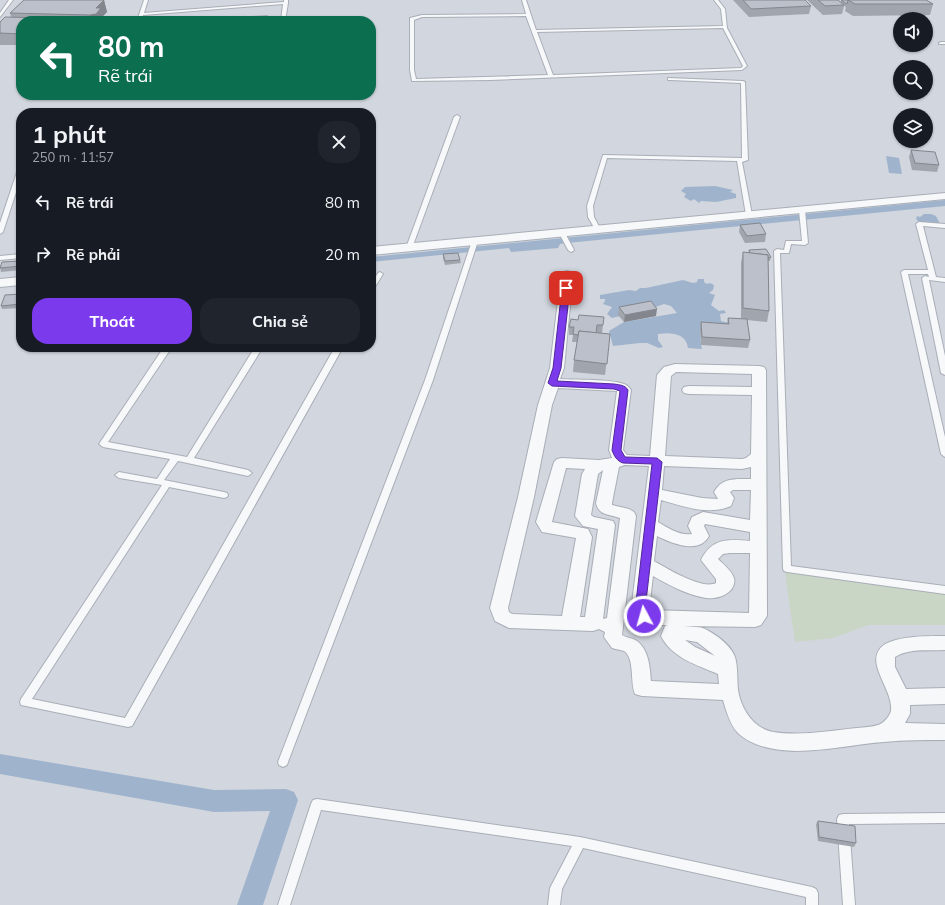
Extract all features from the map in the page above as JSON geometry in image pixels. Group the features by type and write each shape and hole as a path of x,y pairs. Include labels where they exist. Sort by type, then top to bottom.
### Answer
{"street":[{"path":"376,251 409,248 472,247 565,238 598,230 749,215 802,214 945,196"},
{"path":"567,275 558,361 545,405 526,497 499,608 501,616 509,620 615,626"},
{"path":"0,283 16,281"},
{"path":"675,368 759,370 758,455 758,616 755,620 653,618 644,616 640,611 657,462 664,375 669,370 675,368"},
{"path":"552,383 614,386 620,387 624,390 616,450 618,455 611,463 604,503 605,508 610,511 625,513 628,516 614,637 618,643 630,645 637,655 642,688 729,692"},
{"path":"689,390 759,391"},
{"path":"570,623 584,537 582,533 548,528 545,526 544,522 559,466 562,463 657,462 742,464 751,462 758,455"},
{"path":"593,624 607,525 589,522 584,516 592,468 611,463"},
{"path":"742,464 752,470 758,481"},
{"path":"653,493 711,505 722,505 726,498 722,492 724,488 731,485 758,481"},
{"path":"650,525 678,538 689,541 696,540 701,536 696,526 698,521 703,518 758,527"},
{"path":"645,564 671,578 700,590 710,592 725,586 725,577 709,560 711,553 716,549 726,547 758,548"},
{"path":"884,733 896,721 902,712 900,697 886,667 886,653 894,646 945,643"},
{"path":"727,670 729,692 743,725 755,735 772,740 800,743 884,733 945,732"},
{"path":"900,697 945,696"}],"lane":[{"path":"0,16 11,0"},
{"path":"146,0 141,14 286,1 284,16"},
{"path":"524,0 551,77"},
{"path":"528,15 414,17 412,19 412,70 414,80 551,77 742,69 745,66 725,27 723,9 716,0"},
{"path":"534,31 725,27"},
{"path":"598,230 591,217 590,206 605,156 745,160 743,82 670,79"},
{"path":"409,248 457,117"},
{"path":"739,160 749,215"},
{"path":"0,232 16,184"},
{"path":"802,214 805,243 788,242 787,252 777,251 787,569 945,590"},
{"path":"932,276 919,224 945,226"},
{"path":"565,238 571,250"},
{"path":"283,762 429,380 472,247"},
{"path":"0,258 16,256"},
{"path":"945,280 932,276 904,272 945,454"},
{"path":"376,281 380,274"},
{"path":"932,276 925,278 945,373"},
{"path":"165,352 103,444 248,472"},
{"path":"189,460 256,352"},
{"path":"176,457 163,483 25,702 128,723 336,352"},
{"path":"119,474 224,496"},
{"path":"284,905 317,804 580,842 812,893 812,905"},
{"path":"849,905 843,819 945,818"},
{"path":"554,905 556,888 580,842"}],"shaded area":[{"path":"0,0 945,0 945,905 0,905"}],"green space":[{"path":"784,566 945,590 945,625 868,625 833,638 795,642"}],"water":[{"path":"886,156 899,158 902,174 889,173"},
{"path":"715,186 733,190 730,192 736,194 736,198 716,202 701,201 699,203 694,199 691,201 684,197 686,194 681,191 685,187"},
{"path":"945,200 945,206 567,243 560,244 558,248 511,252 509,248 376,261 376,257"},
{"path":"924,214 936,216 940,224 919,222 916,219 917,216 920,217"},
{"path":"698,279 704,279 704,282 707,284 710,283 714,285 713,290 709,293 715,295 711,305 719,311 724,310 726,313 720,314 721,321 734,324 700,330 702,349 688,348 687,343 681,336 668,333 658,334 658,340 663,347 659,348 647,343 613,346 609,331 624,322 677,313 671,306 664,304 612,318 607,314 612,307 603,304 605,299 600,299 600,295 629,290 636,291 640,288 683,280 693,283 697,282"}],"building":[{"path":"24,0 104,0 96,8 101,8 96,14 90,15 10,13"},
{"path":"743,0 805,0 811,6 751,9"},
{"path":"818,0 838,0 844,5 825,6"},
{"path":"841,0 848,0 847,4"},
{"path":"848,0 926,0 933,4 855,4"},
{"path":"5,17 16,17 16,34 0,33 0,22"},
{"path":"911,150 935,152 939,165 915,163"},
{"path":"760,223 766,234 747,236 740,225"},
{"path":"766,249 771,257 768,258 768,255 750,253 749,250"},
{"path":"743,252 768,255 769,311 743,308"},
{"path":"458,253 460,260 445,261 443,254"},
{"path":"16,261 16,266 0,268 2,262"},
{"path":"16,294 16,304 1,306 5,295"},
{"path":"651,301 657,309 625,315 619,307"},
{"path":"579,315 604,317 603,325 597,325 596,333 579,331 578,335 573,334 574,327 569,327 571,319 578,320"},
{"path":"728,318 747,319 750,340 702,337 701,322 729,324"},
{"path":"579,331 610,334 607,364 574,360"},
{"path":"818,821 855,826 856,843 819,837"}],"waterway":[{"path":"0,764 214,801 286,800 250,905"}],"route":[{"path":"566,288 563,326 557,368 552,383 614,386 620,387 624,390 616,450 618,455 623,460 657,462 640,611 644,616"}]}
